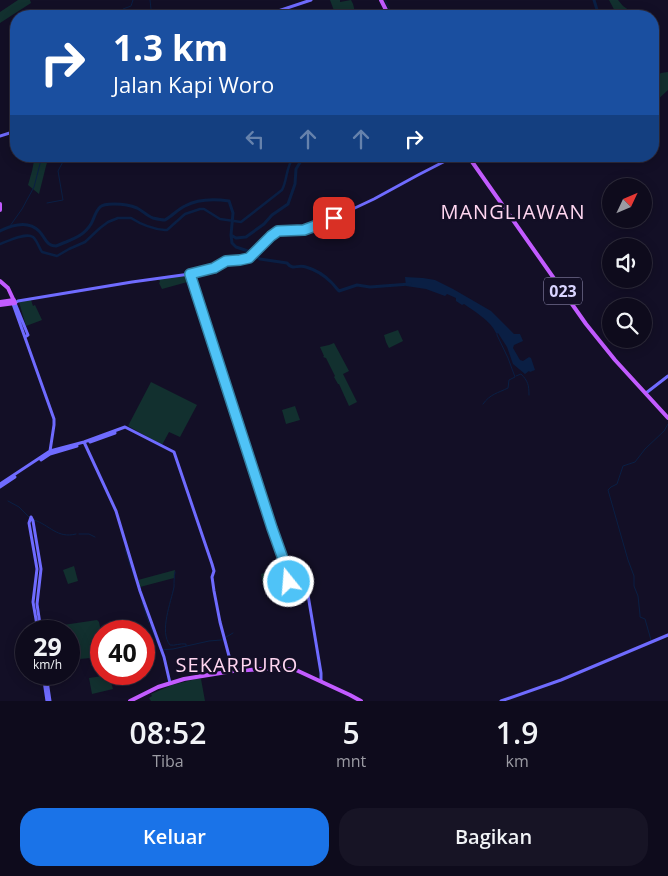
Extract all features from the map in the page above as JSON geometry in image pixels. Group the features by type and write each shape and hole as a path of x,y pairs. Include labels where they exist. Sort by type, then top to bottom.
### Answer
{"main road":[{"name":"023","path":"472,162 584,321 615,360 668,418"},
{"path":"0,204 0,210"},
{"path":"0,280 8,288 14,302 0,304"},
{"path":"130,701 158,687 200,676 233,671 290,669 321,681 361,701"}],"street":[{"path":"281,10 311,0"},
{"path":"50,452 54,419 25,337 28,335 20,321 14,302 190,274 214,268 226,261 249,258 277,232 304,230 323,223 374,199 443,162"},
{"path":"190,274 287,570 289,582 304,580 308,584 307,589 322,673 321,681"},
{"path":"646,393 668,376"},
{"path":"0,486 50,452 125,428 174,454 213,572 214,591 233,671"},
{"path":"84,442 116,511 170,683"},
{"path":"36,551 33,521 31,518 29,523 36,551 41,569 38,604 39,620"},
{"path":"502,701 561,680 668,635"},
{"path":"46,685 49,701"}],"green space":[{"path":"18,0 30,0 31,3 20,10 10,10 10,17 0,23 0,12"},
{"path":"330,0 340,0 340,2 351,0 354,10 334,10"},
{"path":"609,0 618,0 629,10 614,10"},
{"path":"668,72 668,90 659,98 659,74"},
{"path":"34,162 47,162 39,194 28,185"},
{"path":"188,275 191,281 162,289 159,283 159,279"},
{"path":"31,300 42,320 26,326 19,302"},
{"path":"398,330 403,341 389,348 384,335"},
{"path":"334,343 349,371 343,374 357,402 349,406 326,358 323,357 320,347"},
{"path":"151,382 197,405 180,437 169,432 162,445 128,426"},
{"path":"295,406 300,420 286,424 282,410"},
{"path":"74,566 78,581 68,584 63,570"},
{"path":"285,567 288,582 264,590 261,574"},
{"path":"175,570 174,578 140,587 138,580"},
{"path":"90,621 90,658 80,659 80,623"},
{"path":"201,679 205,701 151,701 149,698 152,696 151,694 172,685"},
{"path":"90,685 112,685 113,689 92,694"}],"water":[{"path":"405,277 435,280 491,311 514,334 520,334 523,341 514,345 513,348 520,360 523,361 529,357 531,358 535,370 525,374 513,364 507,347 498,333 477,313 447,294 445,296 426,289 406,286"}],"waterway":[{"path":"123,10 131,6 133,0"},
{"path":"150,0 151,10"},
{"path":"385,0 390,10"},
{"path":"594,0 597,10"},
{"path":"10,226 34,187 40,162"},
{"path":"47,203 63,200 58,171 63,162"},
{"path":"0,244 30,236 34,238 42,252 57,256 85,242 108,222 118,218 131,218 147,226 167,230 185,214 204,209 220,219 241,222 282,190 291,162"},
{"path":"0,231 15,225 30,226 39,231 48,243 56,246 83,233 89,227 101,206 117,204 131,206 151,217 165,220 190,204 207,200 218,200 229,201 233,213 231,235 236,238 246,237 288,204 295,184 296,169 300,162"},
{"path":"231,235 232,243 236,247 248,251 260,259 287,263 291,267 303,266 313,269 331,282 339,291 357,285 370,287 410,284"},
{"path":"483,404 491,396 508,388 509,380 515,377 497,331"},
{"path":"516,376 521,374 525,379 529,395"},
{"path":"651,640 645,619 640,617 634,576 608,490 617,484 623,466 635,462 645,449 664,431 668,424"},
{"path":"8,501 19,507 29,517"},
{"path":"34,520 64,535 76,534"},
{"path":"79,534 89,534 95,537"},
{"path":"125,549 131,568"},
{"path":"132,570 135,579"},
{"path":"175,572 166,633 170,645 186,644 186,646"},
{"path":"142,602 148,620"},
{"path":"155,638 160,650 221,640 233,633"}],"district":[{"name":"MANGLIAWAN","path":"513,211"},
{"name":"SEKARPURO","path":"237,664"}],"route":[{"path":"289,582 287,570 283,563 190,274 214,268 229,260 249,258 278,231 304,230 334,218"}]}
